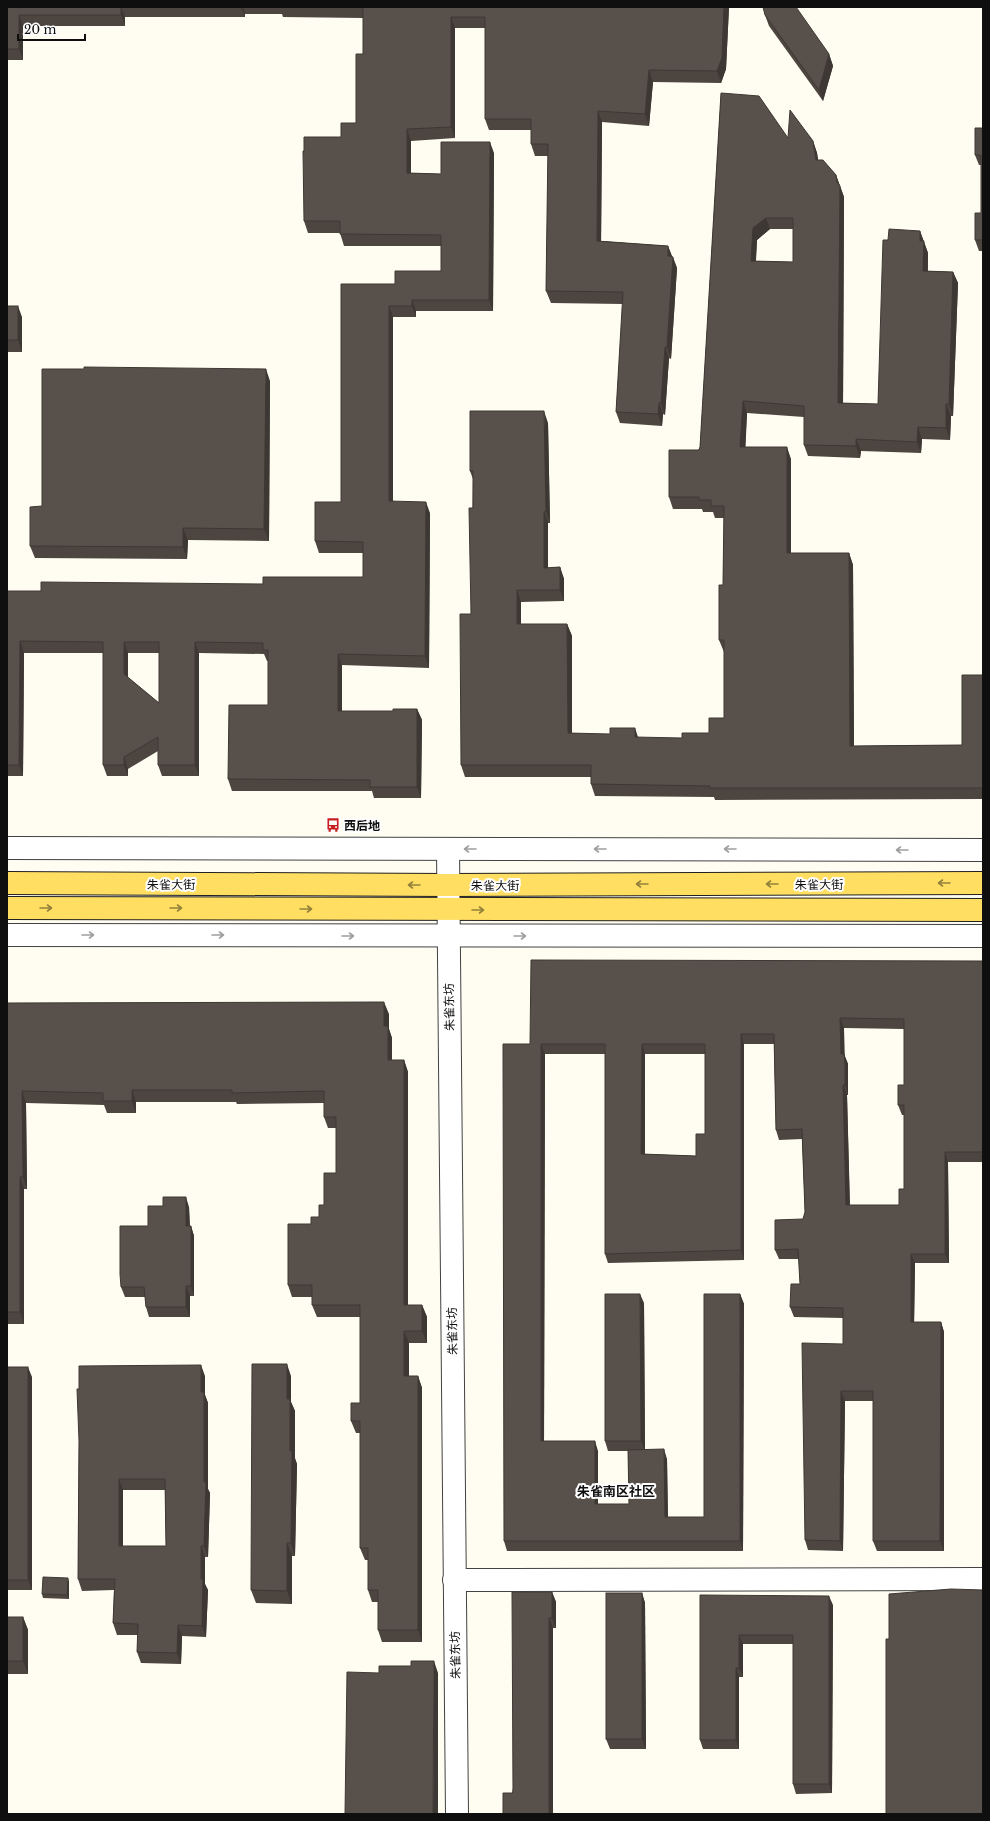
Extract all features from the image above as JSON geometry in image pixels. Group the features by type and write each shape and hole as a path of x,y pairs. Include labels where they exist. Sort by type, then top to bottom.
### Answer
{"main road":[{"name":"朱雀大街","path":"7,883 448,885 983,883"},
{"name":"朱雀大街","path":"7,908 983,910"}],"street":[{"path":"7,848 983,850"},
{"name":"朱雀东坊","path":"448,849 457,1814"},
{"path":"7,935 983,936"},
{"path":"454,1580 983,1579"}],"building":[{"path":"7,7 121,7 121,15 19,15 19,49 7,49"},
{"path":"363,7 724,7 722,58 717,71 649,70 645,114 598,111 597,241 668,246 668,256 673,257 667,347 665,347 661,403 659,403 658,414 616,412 623,292 546,291 548,144 531,144 531,119 485,119 485,17 451,17 451,127 407,129 407,173 441,174 441,142 490,142 489,300 412,300 412,306 389,306 389,501 426,502 425,656 338,654 338,711 393,711 393,709 417,709 417,787 370,787 370,780 228,779 229,705 268,705 268,650 263,650 263,643 195,642 195,765 158,765 158,737 124,757 124,765 103,765 103,642 20,641 19,765 7,765 7,591 41,591 41,582 263,584 263,577 363,577 363,542 315,541 315,502 341,502 341,284 395,284 395,271 441,271 441,235 340,234 340,221 304,221 304,137 341,137 341,123 356,123 356,54 363,54","holes":["124,642 159,642 159,703 124,674"]},
{"path":"763,7 796,7 829,54 819,90 765,15"},
{"path":"721,93 759,96 788,138 790,110 813,141 816,160 823,160 836,175 837,182 840,186 838,403 878,404 883,240 888,240 889,229 920,231 920,241 924,241 923,271 953,272 949,404 946,404 946,428 918,427 917,442 856,439 856,446 804,445 804,406 743,401 740,447 787,447 787,553 849,553 850,746 962,745 962,675 983,675 983,788 710,788 710,786 591,784 591,765 461,765 460,614 471,614 469,508 473,508 473,471 470,471 470,411 544,411 546,511 544,512 544,568 560,567 560,590 517,590 517,624 567,624 568,733 610,734 610,728 635,728 635,737 682,738 682,733 709,733 709,718 724,718 724,640 719,640 719,585 723,585 724,506 711,506 711,500 699,500 699,497 669,497 669,450 699,450","holes":["766,218 793,218 793,262 751,261 753,228"]},
{"path":"975,128 983,128 983,240 975,240 975,213 981,213 981,155 975,155"},
{"path":"7,306 18,306 18,340 7,340"},
{"path":"84,367 266,369 264,529 183,528 183,547 30,546 30,507 42,506 42,369 84,369"},
{"path":"531,960 983,961 983,1152 945,1152 945,1254 911,1254 911,1322 941,1322 940,1541 873,1541 873,1391 841,1391 840,1541 805,1540 802,1343 843,1344 843,1308 790,1307 791,1284 800,1284 798,1249 775,1250 775,1220 803,1219 805,1212 802,1129 776,1130 774,1034 741,1034 741,1250 605,1254 605,1044 541,1044 541,1441 595,1441 595,1504 629,1504 628,1450 664,1449 665,1517 704,1517 704,1294 740,1294 740,1541 504,1541 503,1044 530,1044","holes":["840,1018 904,1019 904,1085 898,1085 898,1105 904,1105 904,1189 899,1189 899,1205 846,1205 843,1085 845,1085 845,1064 844,1054 841,1054","642,1044 705,1044 705,1134 696,1134 696,1156 641,1154"]},
{"path":"384,1002 384,1026 388,1026 388,1060 404,1060 404,1305 422,1305 422,1331 404,1331 404,1376 418,1376 418,1630 378,1630 378,1590 368,1590 368,1548 360,1548 360,1421 351,1421 351,1403 360,1403 360,1305 312,1305 312,1285 288,1285 288,1224 311,1224 311,1217 319,1217 319,1205 324,1205 324,1173 336,1173 336,1117 324,1117 324,1091 232,1093 232,1090 132,1090 132,1101 103,1101 103,1093 22,1091 23,1177 20,1177 20,1312 7,1312 7,1003"},
{"path":"163,1197 186,1197 186,1226 191,1226 191,1286 186,1286 186,1307 146,1307 144,1287 121,1287 120,1226 148,1226 148,1206 163,1206"},
{"path":"605,1294 640,1294 641,1441 605,1441"},
{"path":"252,1364 287,1364 287,1399 290,1399 290,1451 292,1451 291,1543 287,1543 287,1591 251,1590"},
{"path":"201,1365 201,1392 204,1392 204,1482 206,1482 204,1546 201,1546 201,1579 203,1579 202,1626 178,1625 177,1653 137,1652 138,1624 113,1623 115,1579 78,1579 79,1441 77,1389 79,1389 79,1366","holes":["119,1479 165,1479 166,1546 119,1546"]},
{"path":"7,1367 28,1367 28,1580 7,1580"},
{"path":"43,1577 68,1578 67,1595 42,1594"},
{"path":"951,1589 983,1590 983,1814 886,1814 886,1639 889,1639 889,1594"},
{"path":"512,1592 552,1592 552,1618 549,1618 549,1814 503,1814 503,1793 513,1792"},
{"path":"606,1593 642,1593 642,1739 606,1739"},
{"path":"700,1595 829,1596 829,1784 793,1784 793,1635 739,1635 739,1668 736,1668 736,1740 700,1740"},
{"path":"7,1617 23,1617 23,1661 7,1661"},
{"path":"411,1661 434,1661 433,1814 345,1814 347,1672 379,1673 379,1666 411,1666"}],"place":[{"name":"西后地","path":"333,825"}],"district":[{"name":"朱雀南区社区","path":"616,1491"}]}
